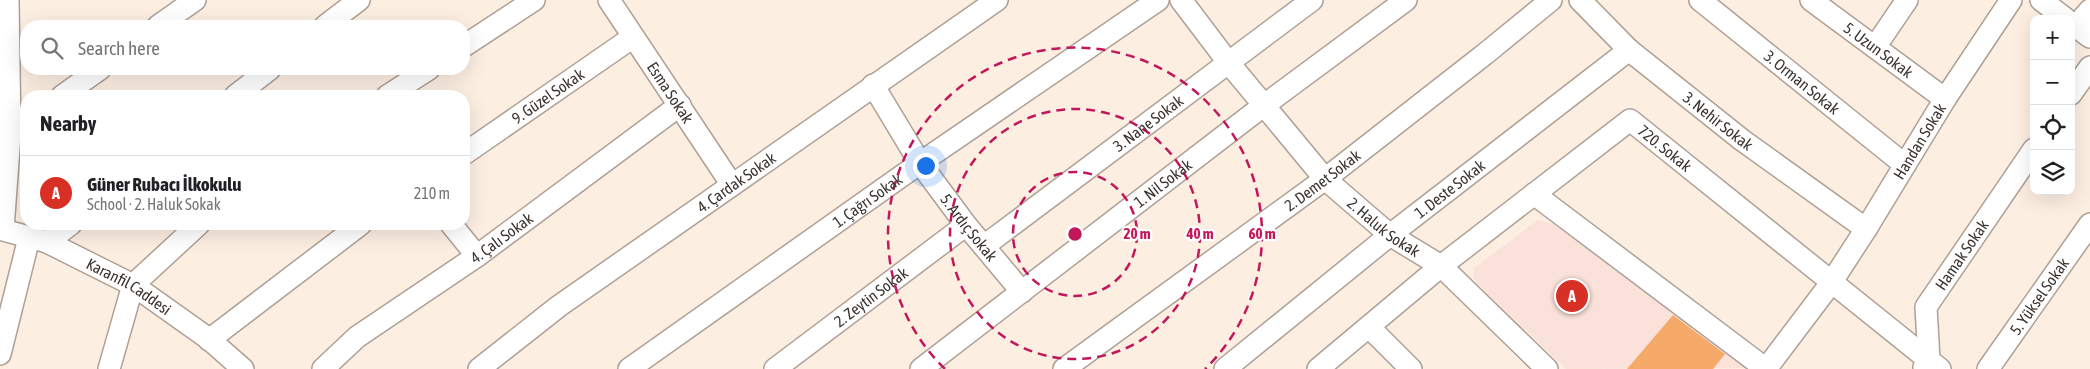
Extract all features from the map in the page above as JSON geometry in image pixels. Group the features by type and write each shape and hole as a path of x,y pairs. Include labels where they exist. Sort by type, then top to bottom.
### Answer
{"street":[{"path":"2,229 18,128 8,0"},
{"path":"167,20 195,0"},
{"path":"333,20 359,0"},
{"path":"470,42 534,0"},
{"name":"Esma Sokak","path":"609,0 732,185"},
{"name":"4. Çardak Sokak","path":"479,369 559,306 997,0"},
{"name":"1. Çağrı Sokak","path":"629,369 920,163 1158,0"},
{"name":"2. Haluk Sokak","path":"1181,0 1263,106 1325,179 1390,235 1441,266 1548,369"},
{"name":"3. Nane Sokak","path":"984,246 1312,0"},
{"name":"1. Nil Sokak","path":"921,369 1263,106 1406,0"},
{"name":"2. Demet Sokak","path":"1064,369 1325,179 1551,0"},
{"name":"3. Nehir Sokak","path":"1580,0 1630,50 1742,140 1866,229"},
{"name":"3. Orman Sokak","path":"1700,0 1905,165"},
{"name":"5. Uzun Sokak","path":"1811,0 1945,99"},
{"path":"1874,47 1907,0"},
{"name":"Handan Sokak","path":"1766,369 1831,283 1945,99 2011,0"},
{"path":"2045,1 2076,26 2090,10"},
{"name":"9. Güzel Sokak","path":"470,150 633,37"},
{"name":"1. Deste Sokak","path":"1225,369 1390,235 1630,50"},
{"path":"2075,88 2090,67"},
{"path":"70,90 92,75"},
{"path":"243,90 262,75"},
{"path":"397,90 420,75"},
{"name":"5. Ardıç Sokak","path":"873,85 920,163 966,225 1022,292"},
{"name":"4. Çalı Sokak","path":"323,369 357,337 477,256 680,105"},
{"name":"720. Sokak","path":"1318,369 1441,266 1630,120 1930,366"},
{"name":"Hamak Sokak","path":"1930,366 1926,307 2033,150"},
{"path":"1534,194 1766,369"},
{"name":"5. Yüksel Sokak","path":"1988,369 2090,224"},
{"name":"2. Zeytin Sokak","path":"775,369 966,225"},
{"name":"Karanfil Caddesi","path":"2,229 38,240 133,285 209,340 243,369"},
{"path":"0,354 38,240 59,230"},
{"path":"109,369 133,285 193,230"},
{"path":"209,340 353,230"},
{"path":"456,230 477,256"},
{"path":"1368,327 1411,369"}],"shaded area":[{"path":"1538,220 1553,224 1751,368 1566,369 1474,280 1473,269"}],"building":[{"path":"1673,315 1725,354 1713,369 1627,369"}],"place":[{"name":"Güner Rubacı İlkokulu","path":"1572,296"}]}
